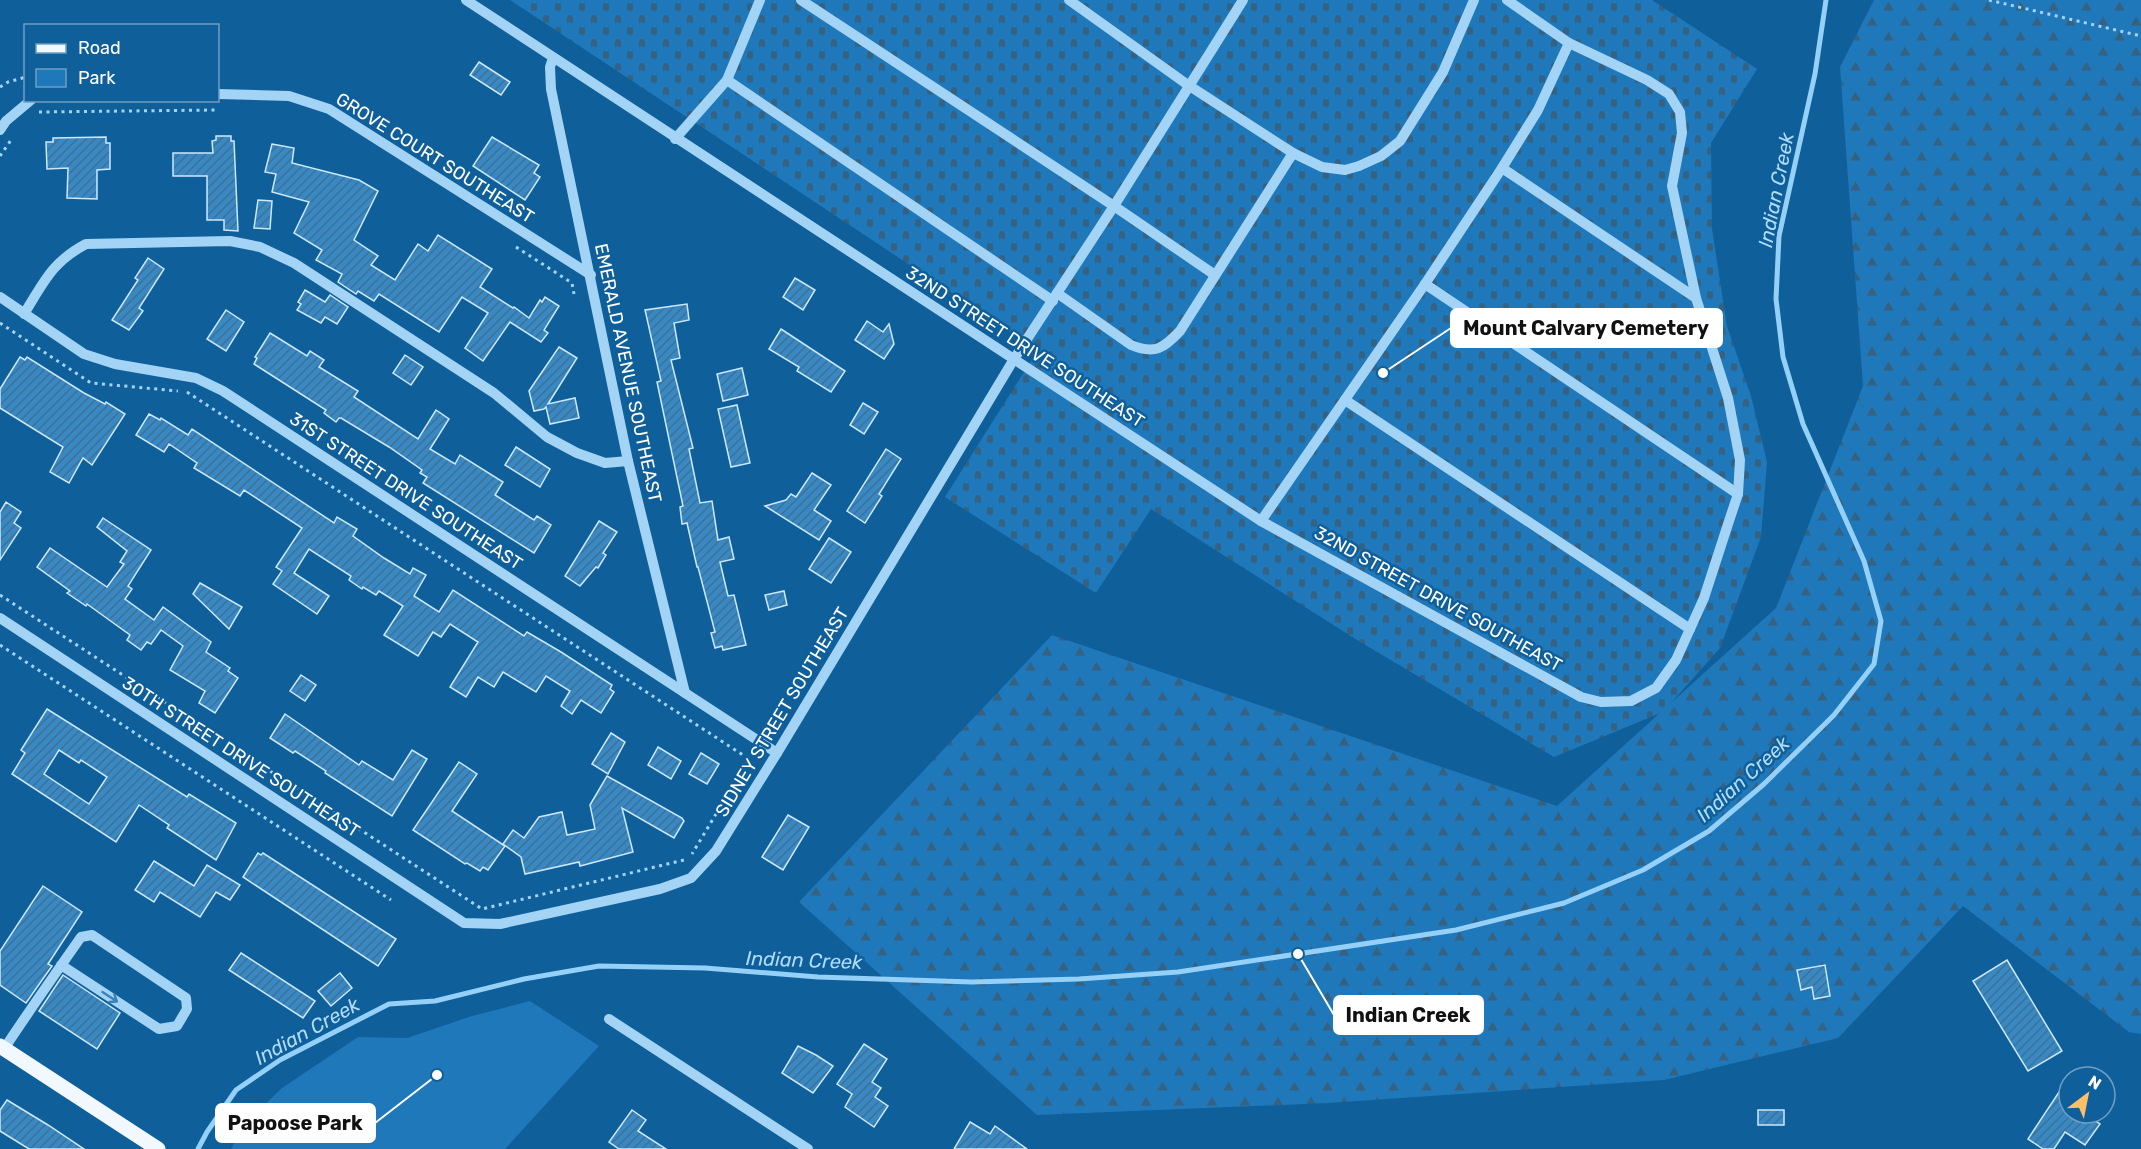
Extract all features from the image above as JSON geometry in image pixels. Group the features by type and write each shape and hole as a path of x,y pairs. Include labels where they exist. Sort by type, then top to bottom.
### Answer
{"main road":[{"path":"2,1048 158,1149"}],"street":[{"name":"32ND STREET DRIVE SOUTHEAST","path":"466,0 675,139 1262,521 1581,696 1601,702 1631,701 1656,688 1676,660 1704,598 1738,494 1740,460 1728,398 1696,298 1672,186 1682,133 1680,112 1669,94 1647,80 1569,43 1507,0"},
{"path":"675,139 727,80 760,0"},
{"path":"801,0 1215,275"},
{"path":"1069,0 1188,86 1293,153 1323,167 1345,170 1381,156 1400,141 1443,72 1474,0"},
{"name":"SIDNEY STREET SOUTHEAST","path":"464,923 500,924 660,889 692,878 716,851 1014,359 1114,206 1243,0"},
{"path":"1262,521 1502,168 1538,110 1569,43"},
{"name":"EMERALD AVENUE SOUTHEAST","path":"553,58 550,67 551,89 628,461 685,693"},
{"path":"727,80 1055,297 1131,345 1144,350 1154,350 1167,345 1180,331 1293,153"},
{"name":"GROVE COURT SOUTHEAST","path":"219,94 289,96 329,109 591,275"},
{"path":"0,130 6,121 29,102"},
{"path":"1502,168 1696,298"},
{"path":"24,314 54,267 68,254 86,244 230,241 260,247 294,263 494,393 547,437 577,453 605,463 628,461"},
{"path":"1425,284 1738,494"},
{"name":"31ST STREET DRIVE SOUTHEAST","path":"0,297 84,354 115,364 196,378 223,391 777,753"},
{"path":"1346,400 1690,629"},
{"name":"30TH STREET DRIVE SOUTHEAST","path":"0,618 464,923"},
{"path":"2,1048 61,965 81,937 92,935 186,998 187,1009 177,1026 159,1029 61,965"},
{"path":"609,1019 808,1149"}],"path":[{"path":"1989,0 2141,36"},
{"path":"0,87 24,78"},
{"path":"31,114 36,112 222,110"},
{"path":"0,156 12,138"},
{"path":"512,244 572,283 574,294"},
{"path":"0,323 91,383 188,392 749,759 689,859 482,909 0,595"},
{"path":"0,645 391,900"}],"green space":[{"path":"510,0 1652,0 1757,69 1711,143 1712,229 1727,326 1751,396 1767,462 1761,537 1720,648 1663,712 1554,757 1357,640 1151,509 1096,593 945,497 1038,350"},
{"path":"1874,0 2141,0 2141,1034 2129,1032 1963,906 1838,1038 1664,1080 1328,1103 1037,1115 799,902 1052,635 1557,806 1776,608 1863,386 1840,67"},
{"path":"530,1001 599,1046 505,1149 231,1149 244,1125 282,1088 358,1037 407,1038 472,1016"}],"building":[{"path":"479,62 510,82 501,95 470,75"},
{"path":"216,136 231,136 231,141 234,141 238,231 224,230 224,220 207,220 207,176 173,176 173,153 213,153 212,141 216,140"},
{"path":"106,137 106,143 110,143 110,169 97,170 97,199 67,198 68,168 47,169 46,142 53,142 53,138"},
{"path":"492,137 539,165 534,173 540,177 525,200 473,166"},
{"path":"272,144 294,148 292,163 359,180 378,191 354,240 378,256 371,265 395,280 418,244 428,251 438,235 492,269 480,287 529,318 540,300 542,302 545,297 559,306 544,330 548,333 541,342 510,322 483,361 465,348 488,313 462,297 439,332 379,294 374,301 358,291 356,294 338,282 342,274 316,260 322,250 294,233 309,202 272,192 276,174 265,172"},
{"path":"258,200 272,201 270,229 254,228"},
{"path":"148,258 164,269 139,308 143,311 129,330 112,320 138,280 135,278"},
{"path":"795,278 815,290 803,310 783,297"},
{"path":"305,290 325,302 330,295 348,307 337,324 325,317 321,323 297,310 301,304 298,302"},
{"path":"687,304 689,320 674,323 680,358 671,360 693,448 689,449 700,503 712,501 718,540 729,537 734,559 720,562 728,596 734,595 746,645 723,650 722,646 715,648 711,633 715,632 687,523 682,524 680,507 683,506 657,382 661,381 645,310"},
{"path":"226,310 244,322 226,351 207,339"},
{"path":"867,321 883,332 889,324 894,344 884,359 855,340"},
{"path":"781,329 845,371 831,392 797,371 799,367 769,349"},
{"path":"270,333 307,356 310,351 324,360 319,367 358,391 354,397 418,439 436,410 449,419 430,449 455,464 460,455 503,482 495,495 534,520 537,516 551,525 534,553 423,483 427,477 420,473 422,470 389,447 341,418 336,422 324,413 326,410 254,364 257,358 255,357"},
{"path":"559,347 577,358 548,404 575,398 579,418 550,424 546,407 534,411 529,391"},
{"path":"405,355 423,367 411,385 393,373"},
{"path":"20,357 25,360 27,357 84,393 105,404 106,402 125,414 92,465 83,458 69,483 50,472 63,447 0,408 0,389"},
{"path":"742,368 748,395 723,401 717,374"},
{"path":"863,403 878,412 864,434 850,425"},
{"path":"737,405 750,463 731,467 718,409"},
{"path":"149,414 160,420 161,418 188,435 192,429 334,523 337,517 357,529 353,536 384,558 410,574 413,568 426,575 414,596 439,612 453,590 524,636 527,632 612,685 610,689 614,692 601,713 581,700 572,714 561,706 570,691 546,676 536,692 503,672 494,687 478,677 466,697 450,687 478,642 450,624 441,637 433,632 418,656 384,635 403,606 379,591 376,595 363,587 362,589 349,580 351,576 309,549 294,573 329,596 317,614 273,584 282,571 276,567 302,528 244,490 240,496 194,468 197,463 169,444 164,452 136,435"},
{"path":"516,447 550,469 540,487 505,465"},
{"path":"886,449 901,459 879,494 882,496 865,523 847,511"},
{"path":"812,473 831,485 814,510 831,521 819,540 765,506 786,500 791,494 796,497"},
{"path":"6,502 21,512 14,523 21,528 0,560 0,512"},
{"path":"103,518 151,550 128,586 132,589 125,599 154,620 163,607 211,642 206,652 230,668 228,671 238,678 215,713 199,703 205,691 170,670 183,646 161,630 151,644 147,642 141,650 127,640 130,635 87,604 86,606 67,593 70,591 37,567 50,548 107,587 124,564 120,562 127,551 97,527"},
{"path":"599,521 617,532 603,553 606,555 598,568 596,567 580,586 565,576"},
{"path":"829,538 851,552 831,583 809,569"},
{"path":"200,583 242,607 229,629 193,594"},
{"path":"784,591 787,605 769,610 765,595"},
{"path":"301,675 316,685 305,701 290,691"},
{"path":"47,709 187,797 189,794 236,823 216,860 167,828 169,825 139,805 116,842 12,774 25,753 21,750","holes":["59,750 79,763 81,760 107,777 89,804 44,774"]},
{"path":"285,714 359,765 362,761 393,780 412,750 427,759 392,816 295,751 293,753 270,738"},
{"path":"611,733 625,742 608,774 592,764"},
{"path":"658,747 681,761 671,779 648,765"},
{"path":"701,753 719,764 707,784 689,774"},
{"path":"459,762 477,774 452,811 505,846 488,870 483,867 480,871 465,864 413,830"},
{"path":"607,776 682,818 684,821 674,838 622,808 633,852 580,866 579,862 525,874 521,857 503,844 513,830 524,838 539,817 562,812 567,835 595,829 590,805"},
{"path":"788,815 809,827 783,870 762,857"},
{"path":"258,853 261,855 263,853 396,939 378,966 243,877"},
{"path":"154,861 194,886 207,865 240,885 230,900 216,892 200,917 160,892 154,902 135,890"},
{"path":"43,886 82,912 48,964 52,966 26,1003 0,985 0,951"},
{"path":"241,953 315,1001 303,1018 229,970"},
{"path":"2007,960 2062,1051 2028,1071 1973,981"},
{"path":"1825,965 1830,996 1814,999 1812,987 1801,990 1797,970"},
{"path":"340,973 352,988 331,1006 318,991"},
{"path":"63,975 120,1013 97,1049 39,1011"},
{"path":"864,1044 887,1059 872,1082 881,1088 875,1097 888,1106 874,1127 845,1107 852,1094 837,1084"},
{"path":"798,1046 833,1066 813,1093 782,1073"},
{"path":"2057,1095 2057,1125 2099,1125 2085,1145 2065,1132 2054,1149 2043,1149 2028,1139"},
{"path":"7,1100 84,1149 29,1149 0,1131 0,1110"},
{"path":"632,1110 646,1120 638,1131 666,1149 619,1149 609,1142"},
{"path":"1758,1110 1784,1110 1784,1125 1758,1125"},
{"path":"970,1122 990,1134 995,1126 1027,1149 954,1149"}],"waterway":[{"name":"Indian Creek","path":"198,1149 236,1090 280,1060 389,1004 435,1001 524,979 599,966 705,968 818,977 972,982 1079,979 1178,972 1456,930 1564,903 1643,870 1709,831 1764,784 1834,715 1874,664 1881,621 1864,561 1803,424 1783,357 1776,299 1779,236 1815,74 1826,0"}],"place":[{"name":"Mount Calvary Cemetery","path":"1383,373"},
{"name":"Indian Creek","path":"1298,954"},
{"name":"Papoose Park","path":"437,1075"}]}
